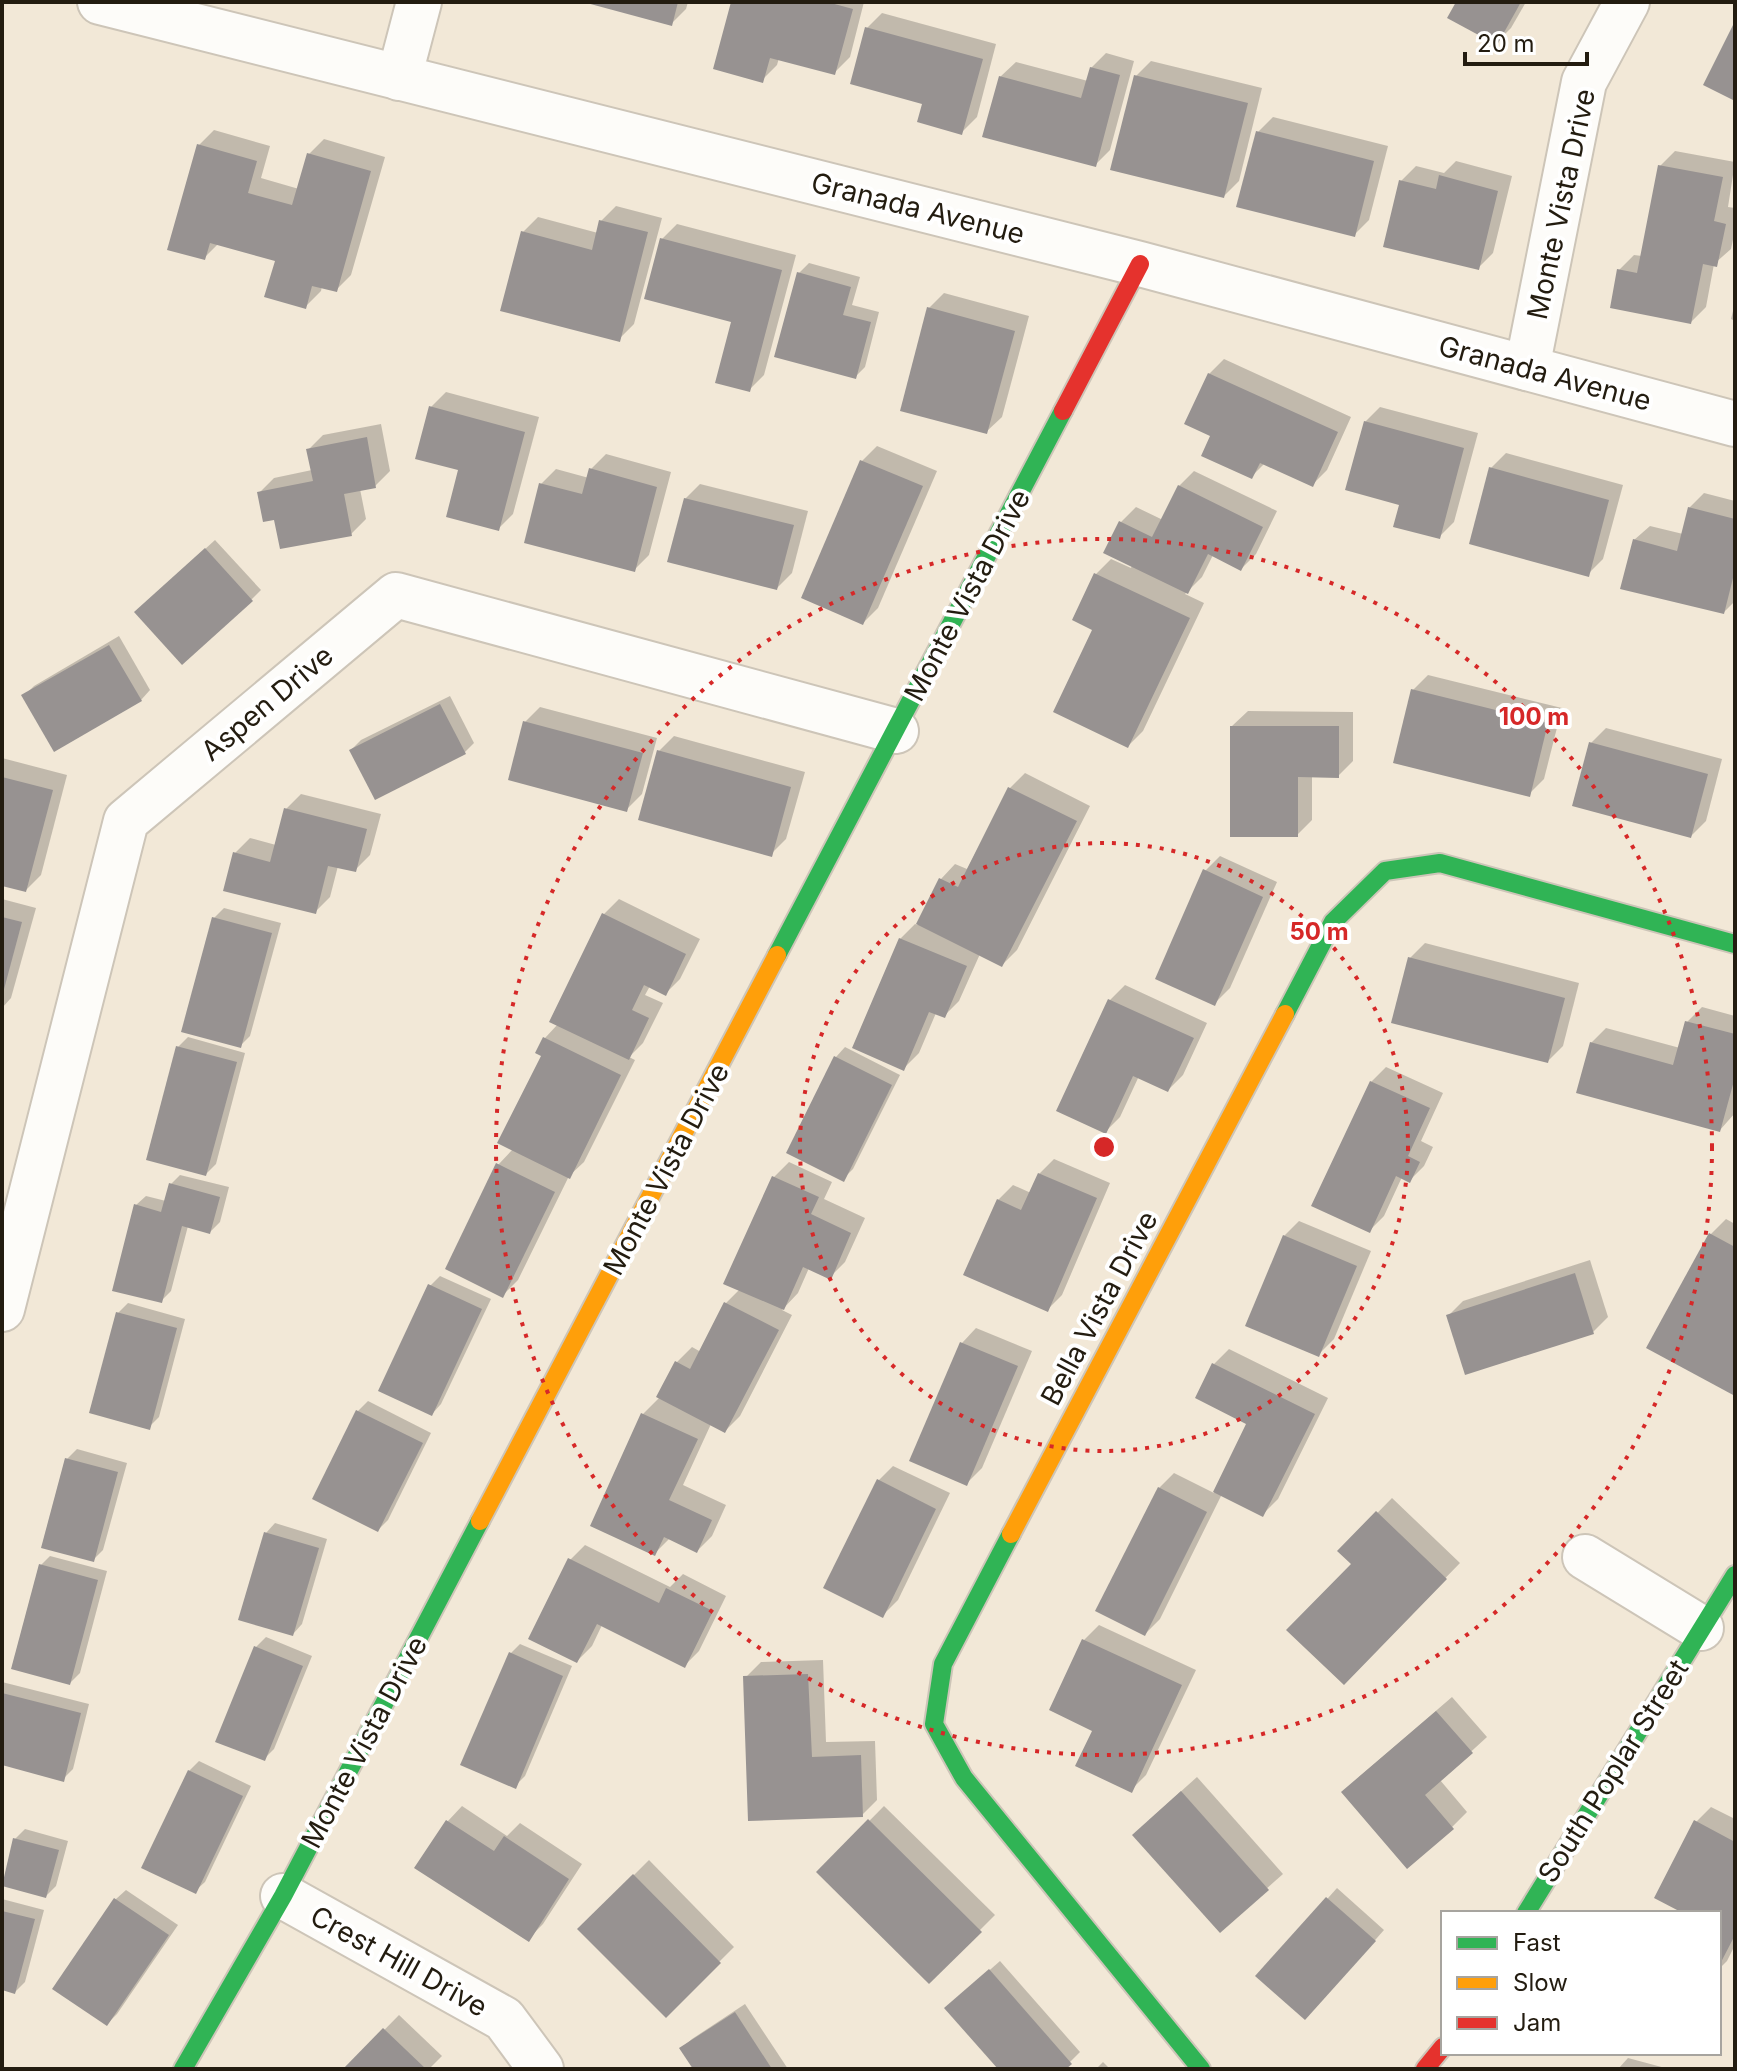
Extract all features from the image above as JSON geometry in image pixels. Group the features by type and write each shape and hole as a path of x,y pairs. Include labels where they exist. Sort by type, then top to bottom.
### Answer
{"street":[{"name":"Granada Avenue","path":"100,2 1140,264 1735,424"},
{"path":"399,78 419,2"},
{"name":"Monte Vista Drive","path":"1527,368 1584,82 1627,2"},
{"name":"Monte Vista Drive","path":"183,2069 283,1896 1140,264"},
{"name":"Aspen Drive","path":"2,1309 126,821 396,595 896,731"},
{"name":"Bella Vista Drive","path":"1201,2069 964,1778 934,1724 943,1664 1333,922 1385,871 1440,863 1735,944"},
{"name":"South Poplar Street","path":"1585,1557 1701,1628"},
{"name":"South Poplar Street","path":"1527,1911 1735,1575"},
{"name":"Crest Hill Drive","path":"283,1896 504,2019 541,2069"},
{"path":"1425,2069 1441,2049"}],"building":[{"path":"583,2 678,2 672,26"},
{"path":"731,2 827,2 853,9 835,75 770,58 763,83 713,69"},
{"path":"1456,2 1521,2 1497,45 1447,18"},
{"path":"1735,21 1735,101 1703,85"},
{"path":"865,27 983,59 962,135 917,122 922,104 850,84"},
{"path":"1090,67 1120,75 1096,167 982,137 999,76 1081,98"},
{"path":"1134,75 1248,103 1224,198 1110,170"},
{"path":"1256,131 1374,161 1355,237 1236,207"},
{"path":"197,144 257,161 248,193 292,205 307,153 371,171 337,292 312,286 306,309 264,297 275,261 210,243 205,260 167,250"},
{"path":"1658,165 1723,177 1714,221 1726,224 1717,267 1703,264 1691,324 1610,308 1617,269 1637,273"},
{"path":"1439,175 1498,191 1479,270 1383,247 1399,180 1436,189"},
{"path":"599,220 648,232 620,342 500,311 521,231 592,250"},
{"path":"660,238 782,270 750,392 715,383 731,322 644,299"},
{"path":"797,272 851,287 843,315 871,322 856,379 774,357"},
{"path":"927,307 1015,331 987,434 900,411"},
{"path":"1208,373 1338,432 1313,487 1260,463 1252,479 1201,456 1210,436 1184,424"},
{"path":"429,406 525,432 499,531 446,517 458,470 415,459"},
{"path":"1364,421 1464,448 1440,539 1393,527 1399,505 1345,490"},
{"path":"367,437 376,488 344,494 352,536 280,549 274,520 263,522 257,492 313,481 306,449"},
{"path":"860,460 923,486 863,625 801,598"},
{"path":"1489,467 1609,500 1589,577 1469,544"},
{"path":"589,468 657,487 635,572 524,543 539,483 582,494"},
{"path":"1178,485 1263,527 1241,571 1208,554 1188,594 1103,553 1119,521 1152,537"},
{"path":"684,498 794,525 777,590 667,562"},
{"path":"1688,507 1735,519 1735,570 1724,614 1620,589 1633,539 1677,551"},
{"path":"205,548 253,601 182,665 134,612"},
{"path":"1094,573 1190,618 1128,748 1053,712 1092,630 1072,620"},
{"path":"109,645 142,701 54,752 21,695"},
{"path":"1411,689 1548,723 1530,797 1393,763"},
{"path":"440,704 466,754 375,800 349,750"},
{"path":"523,721 643,753 627,812 508,780"},
{"path":"1230,726 1339,726 1339,778 1298,777 1298,837 1230,837"},
{"path":"1589,742 1708,774 1691,838 1572,806"},
{"path":"657,750 791,787 772,857 638,820"},
{"path":"2,777 53,790 26,892 2,886"},
{"path":"1008,787 1077,821 1002,967 916,924 939,878 958,887"},
{"path":"284,808 367,829 356,872 328,866 316,914 223,891 233,852 270,862"},
{"path":"1203,869 1263,897 1215,1006 1155,979"},
{"path":"602,913 686,954 666,996 644,985 632,1010 649,1018 629,1060 549,1022"},
{"path":"2,917 22,922 3,993 2,993"},
{"path":"212,917 272,933 241,1048 181,1032"},
{"path":"899,938 967,966 945,1018 929,1012 904,1071 852,1048"},
{"path":"1408,957 1565,998 1548,1063 1391,1023"},
{"path":"1108,999 1194,1038 1168,1092 1133,1076 1106,1134 1056,1111"},
{"path":"1685,1021 1735,1034 1735,1077 1720,1132 1576,1093 1590,1042 1673,1065"},
{"path":"543,1037 621,1075 570,1179 497,1143 541,1056 535,1053"},
{"path":"176,1046 237,1062 206,1176 146,1160"},
{"path":"834,1056 892,1085 844,1182 786,1153"},
{"path":"1370,1081 1430,1108 1408,1156 1420,1162 1410,1183 1396,1176 1370,1233 1311,1206"},
{"path":"496,1163 555,1192 503,1298 445,1269"},
{"path":"1038,1173 1097,1198 1048,1312 963,1275 997,1199 1021,1210"},
{"path":"772,1176 819,1197 811,1214 851,1233 831,1280 803,1267 784,1310 723,1284"},
{"path":"169,1183 220,1197 210,1234 182,1226 162,1303 112,1291 134,1204 161,1212"},
{"path":"1709,1233 1735,1247 1735,1396 1646,1348"},
{"path":"1283,1235 1357,1266 1319,1357 1245,1326"},
{"path":"1575,1273 1594,1334 1465,1375 1446,1315"},
{"path":"428,1284 482,1309 432,1416 378,1391"},
{"path":"724,1302 779,1330 725,1433 656,1397 675,1361 690,1369"},
{"path":"116,1312 177,1328 150,1430 89,1413"},
{"path":"960,1342 1018,1366 967,1486 909,1461"},
{"path":"1212,1363 1315,1414 1263,1517 1213,1492 1246,1424 1195,1398"},
{"path":"356,1410 423,1443 378,1532 312,1499"},
{"path":"641,1413 698,1439 669,1500 712,1520 697,1553 664,1537 655,1556 590,1526"},
{"path":"65,1458 118,1472 94,1562 41,1548"},
{"path":"877,1479 936,1509 883,1618 823,1588"},
{"path":"1158,1487 1207,1512 1145,1636 1095,1611"},
{"path":"1376,1511 1447,1579 1344,1685 1286,1630 1351,1564 1337,1551"},
{"path":"264,1532 319,1548 293,1636 238,1620"},
{"path":"568,1558 659,1603 666,1588 713,1611 685,1668 597,1624 577,1663 528,1639"},
{"path":"39,1564 98,1580 70,1685 11,1669"},
{"path":"1082,1639 1182,1685 1132,1793 1075,1766 1092,1731 1049,1710"},
{"path":"254,1646 303,1666 265,1761 215,1742"},
{"path":"509,1652 563,1676 516,1789 460,1765"},
{"path":"808,1674 812,1757 861,1755 863,1817 748,1821 743,1676"},
{"path":"2,1693 81,1713 64,1782 2,1765"},
{"path":"1436,1711 1473,1753 1425,1795 1454,1829 1407,1869 1341,1792"},
{"path":"188,1770 243,1796 196,1894 141,1868"},
{"path":"1181,1791 1269,1890 1220,1933 1132,1835"},
{"path":"868,1819 982,1932 929,1984 816,1872"},
{"path":"446,1820 494,1851 504,1836 569,1879 529,1942 414,1868"},
{"path":"1694,1820 1735,1842 1735,1935 1721,1962 1721,1911 1679,1911 1654,1898"},
{"path":"13,1838 59,1850 46,1898 2,1886"},
{"path":"633,1874 721,1963 666,2018 577,1929"},
{"path":"1326,1897 1376,1941 1305,2020 1255,1976"},
{"path":"114,1898 169,1935 107,2026 52,1989"},
{"path":"2,1911 35,1919 15,1994 2,1990"},
{"path":"989,1969 1072,2064 1066,2069 998,2069 944,2008"},
{"path":"735,2012 772,2069 693,2069 679,2048"},
{"path":"383,2028 426,2069 343,2069"}],"traffic: fast":[{"path":"777,955 1063,411"},
{"path":"1285,1014 1333,922 1385,871 1440,863 1735,944"},
{"path":"183,2069 283,1896 480,1521"},
{"path":"1011,1534 943,1664 934,1724 964,1778 1201,2069"},
{"path":"1527,1911 1735,1575"}],"traffic: slow":[{"path":"480,1521 777,955"},
{"path":"1011,1534 1285,1014"}],"traffic: jam":[{"path":"1063,411 1140,264"},
{"path":"1425,2069 1441,2049"}]}
